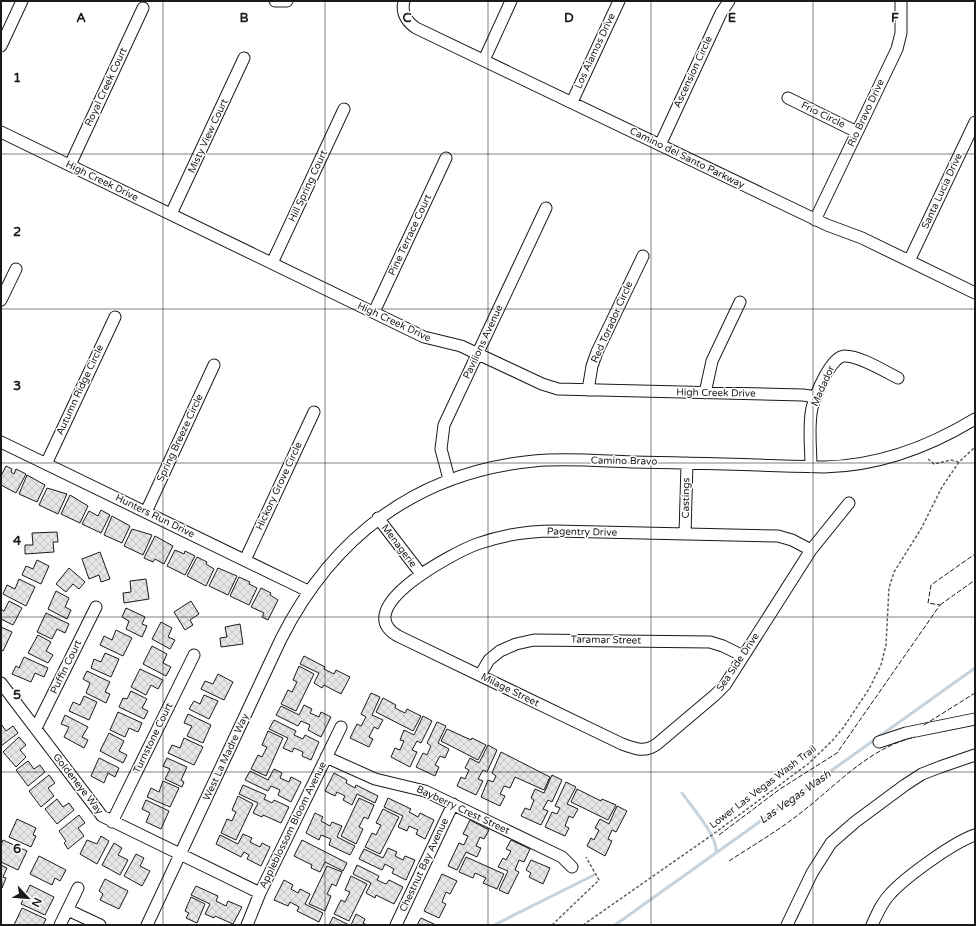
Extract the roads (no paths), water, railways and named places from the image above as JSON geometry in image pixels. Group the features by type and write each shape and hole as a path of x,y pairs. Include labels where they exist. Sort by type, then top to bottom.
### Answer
{"street":[{"path":"1,46 22,1"},
{"name":"Camino del Santo Parkway","path":"404,1 404,14 409,22 416,28 815,220 862,238 975,292"},
{"path":"484,60 511,1"},
{"name":"Los Alamos Drive","path":"572,102 619,1"},
{"name":"Ascension Circle","path":"660,145 721,13 729,1"},
{"name":"Rio Bravo Drive","path":"815,220 898,44 901,33 901,1"},
{"name":"Royal Creek Court","path":"70,165 142,8"},
{"name":"Misty View Court","path":"171,214 244,58"},
{"name":"Frio Circle","path":"788,98 857,132"},
{"name":"Hill Spring Court","path":"272,263 344,109"},
{"name":"Santa Lucia Drive","path":"909,260 975,122"},
{"name":"High Creek Drive","path":"1,132 424,337 455,344 542,384 558,389 803,395 816,397"},
{"name":"Pine Terrace Court","path":"374,312 446,158"},
{"name":"Pavilions Avenue","path":"449,479 442,457 442,433 447,417 546,208"},
{"name":"Red Torador Circle","path":"588,390 592,366 597,352 643,256"},
{"path":"1,300 16,269"},
{"path":"706,393 712,361 740,302"},
{"name":"Autumn Ridge Circle","path":"46,464 115,317"},
{"name":"Madador","path":"811,467 812,412 816,397 829,369 840,356 858,358 898,378"},
{"name":"Spring Breeze Circle","path":"146,512 214,364"},
{"name":"Hickory Grove Circle","path":"245,560 314,412"},
{"name":"Camino Bravo","path":"308,591 344,548 378,518 412,497 449,479 491,468 535,461 687,463 811,467 847,466 884,459 930,443 975,419"},
{"name":"Hunters Run Drive","path":"1,442 308,591"},
{"name":"Castings","path":"685,534 687,463"},
{"name":"Sea Side Drive","path":"642,750 654,747 716,696 725,685 811,550 849,503"},
{"name":"Menagerie","path":"378,518 421,574"},
{"name":"Pagentry Drive","path":"385,620 389,604 421,574 448,557 468,548 487,541 518,534 546,531 778,536 792,540 811,550"},
{"name":"West La Madre Way","path":"147,925 281,639 308,591"},
{"name":"Puffin Court","path":"36,728 96,607"},
{"name":"Milage Street","path":"385,620 386,625 393,633 622,744 642,750"},
{"name":"Taramar Street","path":"480,675 489,660 500,651 516,644 544,639 710,642 723,646 743,656"},
{"name":"Turnstone Court","path":"112,822 194,655"},
{"name":"Goldeneye Way","path":"1,683 102,816 260,893"},
{"path":"879,742 906,733 975,719"},
{"name":"Appleblossom Bloom Avenue","path":"247,925 260,893 341,727"},
{"path":"787,925 812,873 831,843 855,822 922,774 975,755"},
{"name":"Bayberry Crest Street","path":"326,757 375,779 410,786 453,804 562,857 572,867"},
{"name":"Chestnut Bay Avenue","path":"396,925 453,804"},
{"path":"872,925 881,905 890,893 954,845 975,834"},
{"path":"60,925 78,888"},
{"path":"68,910 100,925"}],"waterway":[{"name":"Las Vegas Wash","path":"615,925 975,668"},
{"path":"682,793 709,830 716,846 716,852"},
{"path":"494,925 594,875"}]}
